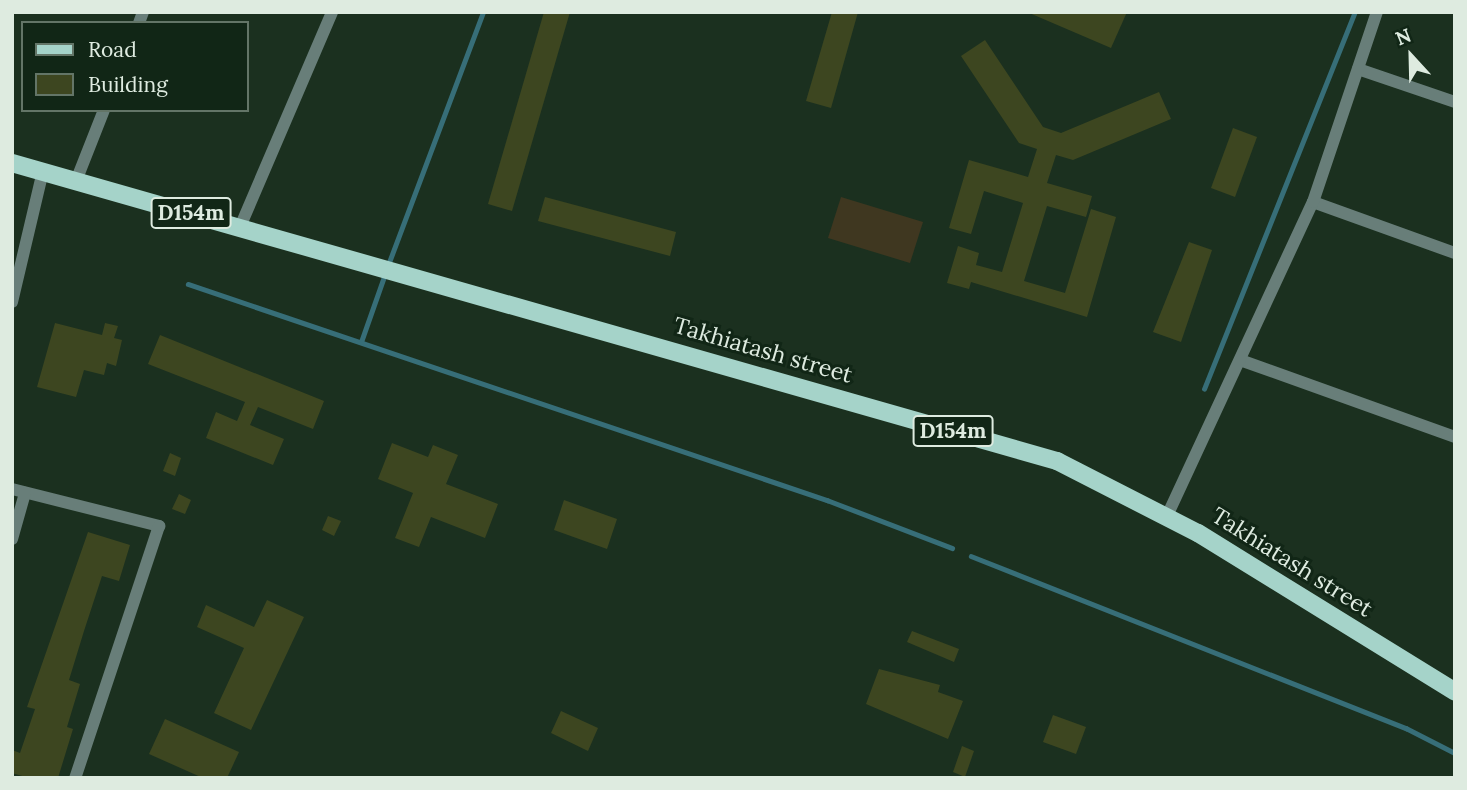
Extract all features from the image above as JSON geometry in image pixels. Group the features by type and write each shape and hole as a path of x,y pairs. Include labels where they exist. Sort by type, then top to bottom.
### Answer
{"main road":[{"name":"Takhiatash street","path":"12,163 1057,461 1167,516 1455,692"}],"street":[{"path":"240,227 332,12"},
{"path":"1167,516 1313,202 1377,12"},
{"path":"1358,69 1455,102"},
{"path":"76,181 103,112"},
{"path":"12,302 43,171"},
{"path":"1313,202 1455,253"},
{"path":"1240,360 1455,437"},
{"path":"12,489 159,526 75,778"},
{"path":"12,539 25,492"}],"shaded area":[{"path":"841,197 923,222 910,263 828,238"}],"building":[{"path":"544,12 570,12 512,211 488,204"},
{"path":"832,12 858,12 831,108 806,101"},
{"path":"1027,12 1127,12 1111,48"},
{"path":"985,40 1043,127 1061,133 1159,92 1171,119 1073,160 1056,155 1047,183 1092,196 1086,217 1047,206 1024,281 1065,293 1091,209 1116,217 1087,317 971,282 969,289 947,283 958,246 979,253 976,265 1002,272 1023,203 984,191 971,234 949,228 969,160 1028,177 1037,149 1019,143 961,56"},
{"path":"1233,128 1257,137 1235,197 1211,188"},
{"path":"545,197 676,232 670,256 538,221"},
{"path":"1189,242 1212,250 1181,342 1153,332"},
{"path":"55,323 102,335 105,323 118,326 114,338 122,340 116,366 107,363 104,375 84,370 76,397 37,387"},
{"path":"160,335 324,401 313,429 258,407 250,425 284,439 273,465 206,438 216,412 237,421 245,402 148,364"},
{"path":"392,443 428,457 433,445 458,455 446,484 498,504 485,538 431,517 419,547 395,538 413,493 378,479"},
{"path":"170,453 181,458 175,476 163,471"},
{"path":"179,494 191,500 185,514 172,509"},
{"path":"564,500 617,519 607,549 554,530"},
{"path":"328,516 341,521 334,536 322,530"},
{"path":"88,532 130,545 119,581 102,576 84,631 69,680 80,684 67,727 73,729 58,778 29,778 12,773 12,750 20,753 35,709 27,707"},
{"path":"267,600 304,617 251,730 214,713 244,648 197,627 206,605 254,627"},
{"path":"912,631 959,649 954,662 907,642"},
{"path":"879,669 940,685 938,692 963,701 948,739 866,704"},
{"path":"561,711 598,728 588,751 551,733"},
{"path":"1053,715 1086,727 1076,754 1043,742"},
{"path":"165,719 239,752 227,778 203,778 149,754"},
{"path":"962,746 974,751 965,777 953,772"}],"waterway":[{"path":"388,265 483,12"},
{"path":"1204,389 1355,12"},
{"path":"361,342 385,274"},
{"path":"188,284 827,500 952,548"},
{"path":"971,556 1406,728 1455,753"}]}
